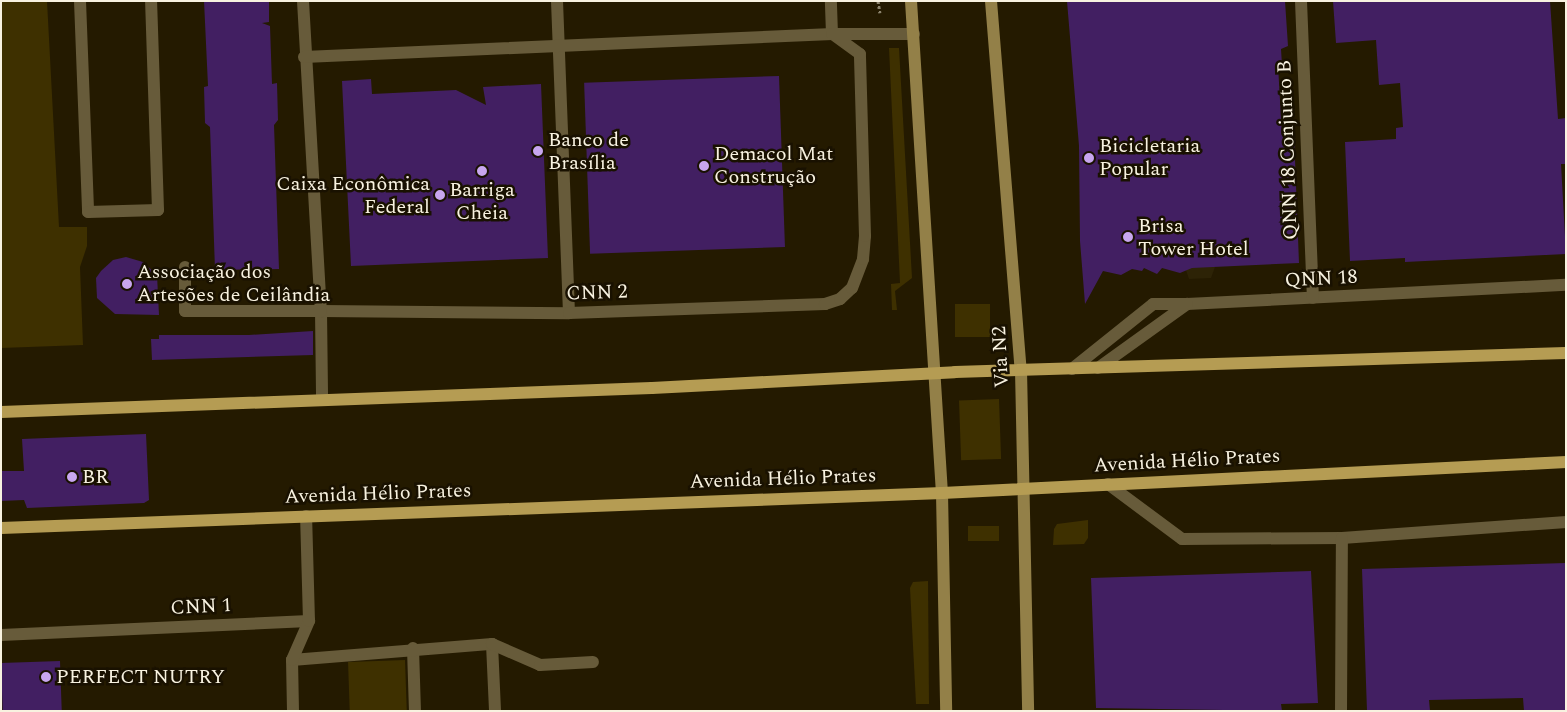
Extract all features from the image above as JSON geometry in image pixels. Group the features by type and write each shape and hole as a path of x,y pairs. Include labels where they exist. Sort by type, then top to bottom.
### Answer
{"main road":[{"path":"911,1 932,373 942,493 946,711"},
{"name":"Via N2","path":"991,1 1021,370 1025,487 1028,711"},
{"path":"1,412 322,398 652,388 932,373 1566,353"},
{"name":"Avenida Hélio Prates","path":"1,528 942,493 1025,487 1566,462"}],"street":[{"path":"80,1 88,212 158,210 151,1"},
{"path":"303,1 304,57 321,311 322,398"},
{"path":"557,1 569,313"},
{"path":"831,1 832,34"},
{"name":"QNN 18 Conjunto B","path":"1301,1 1313,298"},
{"path":"304,57 832,34 914,34"},
{"name":"CNN 2","path":"185,267 186,311 569,313 825,304 840,299 852,288 863,259 865,236 860,54 832,34"},
{"name":"QNN 18","path":"1072,369 1153,304 1313,298 1566,284"},
{"path":"1098,368 1187,304"},
{"path":"1108,484 1182,540 1342,538 1566,522"},
{"path":"293,711 292,660 309,621 306,516"},
{"path":"1341,711 1342,538"},
{"name":"CNN 1","path":"1,635 309,621"},
{"path":"292,660 413,648 492,644 540,665 593,662"},
{"path":"492,644 495,711"},
{"path":"413,648 415,711"}],"shaded area":[{"path":"1,1 47,1 59,227 87,227 87,246 80,267 83,345 1,348"},
{"path":"889,48 899,48 912,278 895,291 897,310 892,310 891,284 900,283"},
{"path":"1207,255 1215,267 1211,278 1189,279 1182,258"},
{"path":"955,304 990,304 990,337 955,337"},
{"path":"999,399 1001,459 961,460 959,400"},
{"path":"1088,520 1088,538 1084,544 1053,545 1054,529 1057,524"},
{"path":"968,526 999,526 999,541 968,541"},
{"path":"928,581 929,704 916,704 910,588 913,582"},
{"path":"405,660 407,711 350,711 348,662"}],"building":[{"path":"204,1 269,1 269,22 262,23 270,26 272,84 277,83 278,120 274,125 279,269 215,270 210,127 205,123 204,87 208,86"},
{"path":"1067,1 1285,1 1288,46 1281,49 1282,65 1278,65 1282,136 1294,134 1299,263 1192,268 1180,273 1162,268 1157,274 1144,268 1142,271 1132,269 1121,275 1103,271 1085,304 1080,241 1079,146"},
{"path":"1333,1 1550,1 1558,119 1566,118 1566,164 1561,164 1566,254 1405,262 1405,258 1350,261 1345,142 1396,139 1396,128 1403,127 1400,83 1379,85 1376,40 1336,43"},
{"path":"779,76 785,247 590,254 584,83"},
{"path":"371,79 372,94 456,90 486,105 483,87 541,84 548,258 351,266 342,81"},
{"name":"Associação dos Artesões de Ceilândia","path":"126,257 143,262 157,275 159,315 115,314 97,298 96,278 113,260"},
{"path":"313,331 313,355 152,360 151,339 159,339 159,335 249,335"},
{"path":"146,434 149,500 144,503 27,508 24,500 1,501 1,471 24,471 22,439"},
{"path":"1566,563 1566,711 1524,711 1523,698 1429,700 1430,711 1367,711 1362,569"},
{"path":"1311,571 1318,703 1281,704 1282,711 1096,708 1091,578"},
{"path":"60,661 62,711 3,711 1,663"}],"place":[{"name":"Banco de Brasília","path":"538,151"},
{"name":"Bicicletaria Popular","path":"1089,158"},
{"name":"Demacol Mat Construção","path":"704,166"},
{"name":"Barriga Cheia","path":"482,171"},
{"name":"Caixa Econômica Federal","path":"440,195"},
{"name":"Brisa Tower Hotel","path":"1128,237"},
{"name":"Associação dos Artesões de Ceilândia","path":"127,284"},
{"name":"BR","path":"72,477"},
{"name":"PERFECT NUTRY","path":"46,677"}]}
